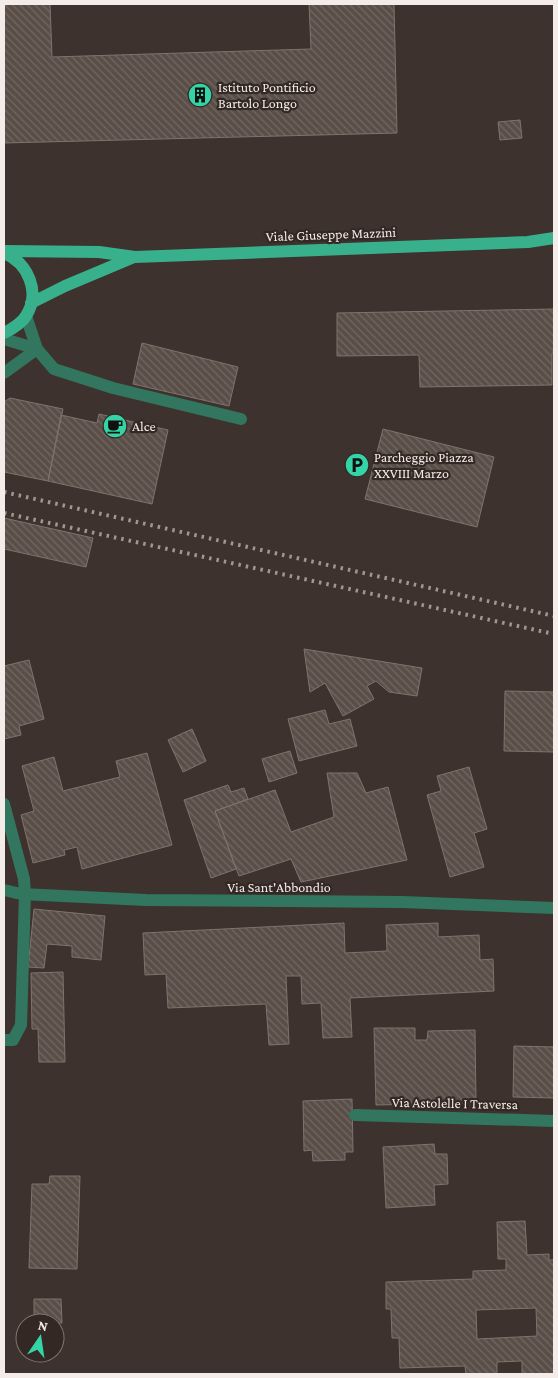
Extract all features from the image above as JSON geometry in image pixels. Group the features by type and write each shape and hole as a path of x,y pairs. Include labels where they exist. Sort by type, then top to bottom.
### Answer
{"main road":[{"name":"Viale Giuseppe Mazzini","path":"4,252 98,252 135,257 528,242 554,238"},
{"name":"Viale Giuseppe Mazzini","path":"528,242 554,245"},
{"name":"Viale Giuseppe Mazzini","path":"4,252 22,265 29,277 33,290 26,316"},
{"name":"Viale Giuseppe Mazzini","path":"31,303 65,286 135,257"},
{"path":"4,333 16,326 26,316"}],"street":[{"path":"26,316 37,349 54,369 113,388 241,419"},
{"path":"4,339 37,349"},
{"path":"4,373 37,349"},
{"path":"4,804 24,879 25,894 21,1025 13,1040 4,1040"},
{"name":"Via Sant'Abbondio","path":"4,890 25,894 146,900 402,902 554,908"},
{"name":"Via Astolelle I Traversa","path":"354,1116 554,1121"}],"building":[{"name":"Istituto Pontificio Bartolo Longo","path":"4,4 50,4 52,57 311,49 309,4 394,4 397,133 4,143"},
{"path":"520,120 522,138 500,140 498,122"},
{"path":"554,309 552,385 420,387 419,355 337,356 337,313"},
{"path":"142,343 238,367 229,406 133,384"},
{"path":"10,398 63,409 48,481 4,472 4,402"},
{"path":"99,414 168,430 152,504 48,481 61,415 97,423"},
{"path":"383,429 494,457 477,527 365,499"},
{"path":"4,518 93,538 86,567 4,549"},
{"path":"304,649 422,668 417,696 389,692 376,681 367,686 374,699 343,716 325,683 310,692"},
{"path":"29,660 44,719 19,726 21,735 4,739 4,666"},
{"path":"505,691 554,692 554,752 504,751"},
{"path":"325,710 329,724 350,719 357,746 299,761 288,719"},
{"path":"192,729 206,761 183,772 168,740"},
{"path":"290,751 297,773 269,782 262,759"},
{"path":"147,753 172,845 82,869 77,847 64,850 65,855 33,863 21,815 34,811 22,766 54,757 63,791 120,777 116,761"},
{"path":"469,767 487,829 474,833 484,867 450,877 427,795 441,791 437,776"},
{"path":"327,773 357,773 366,793 388,787 407,860 301,882 291,859 239,876 215,811 275,790 291,832 334,817"},
{"path":"228,785 231,792 244,788 248,799 215,811 236,869 211,878 184,800"},
{"path":"34,909 105,916 101,960 72,957 72,946 47,944 44,968 28,967"},
{"path":"344,923 345,953 387,951 386,925 438,923 438,937 479,935 480,960 493,959 494,991 350,998 352,1037 323,1038 321,1003 302,1004 301,976 286,976 289,1044 269,1045 266,1004 168,1008 166,974 145,975 143,933"},
{"path":"63,972 65,1062 39,1062 38,1029 32,1029 31,973"},
{"path":"374,1028 415,1028 415,1040 427,1040 428,1031 475,1030 476,1103 376,1105"},
{"path":"514,1046 554,1047 554,1098 513,1097"},
{"path":"352,1099 353,1152 345,1152 345,1160 313,1161 312,1150 304,1151 303,1101"},
{"path":"434,1144 435,1154 447,1154 448,1184 434,1185 435,1205 386,1208 383,1147"},
{"path":"50,1176 80,1176 77,1269 29,1268 32,1184 49,1184"},
{"path":"525,1221 527,1255 549,1254 549,1260 554,1260 554,1374 522,1374 522,1361 497,1362 497,1374 466,1374 465,1366 400,1368 399,1338 392,1338 391,1309 386,1309 386,1282 473,1279 473,1271 506,1270 506,1259 498,1259 497,1222","holes":["536,1308 537,1336 477,1339 476,1310"]},
{"path":"34,1299 61,1299 62,1313 34,1313"}],"railway":[{"path":"4,492 554,616"},
{"path":"4,513 554,634"}],"place":[{"name":"Istituto Pontificio Bartolo Longo","path":"200,95"},
{"name":"Alce","path":"115,426"},
{"name":"Parcheggio Piazza XXVIII Marzo","path":"357,465"}]}
